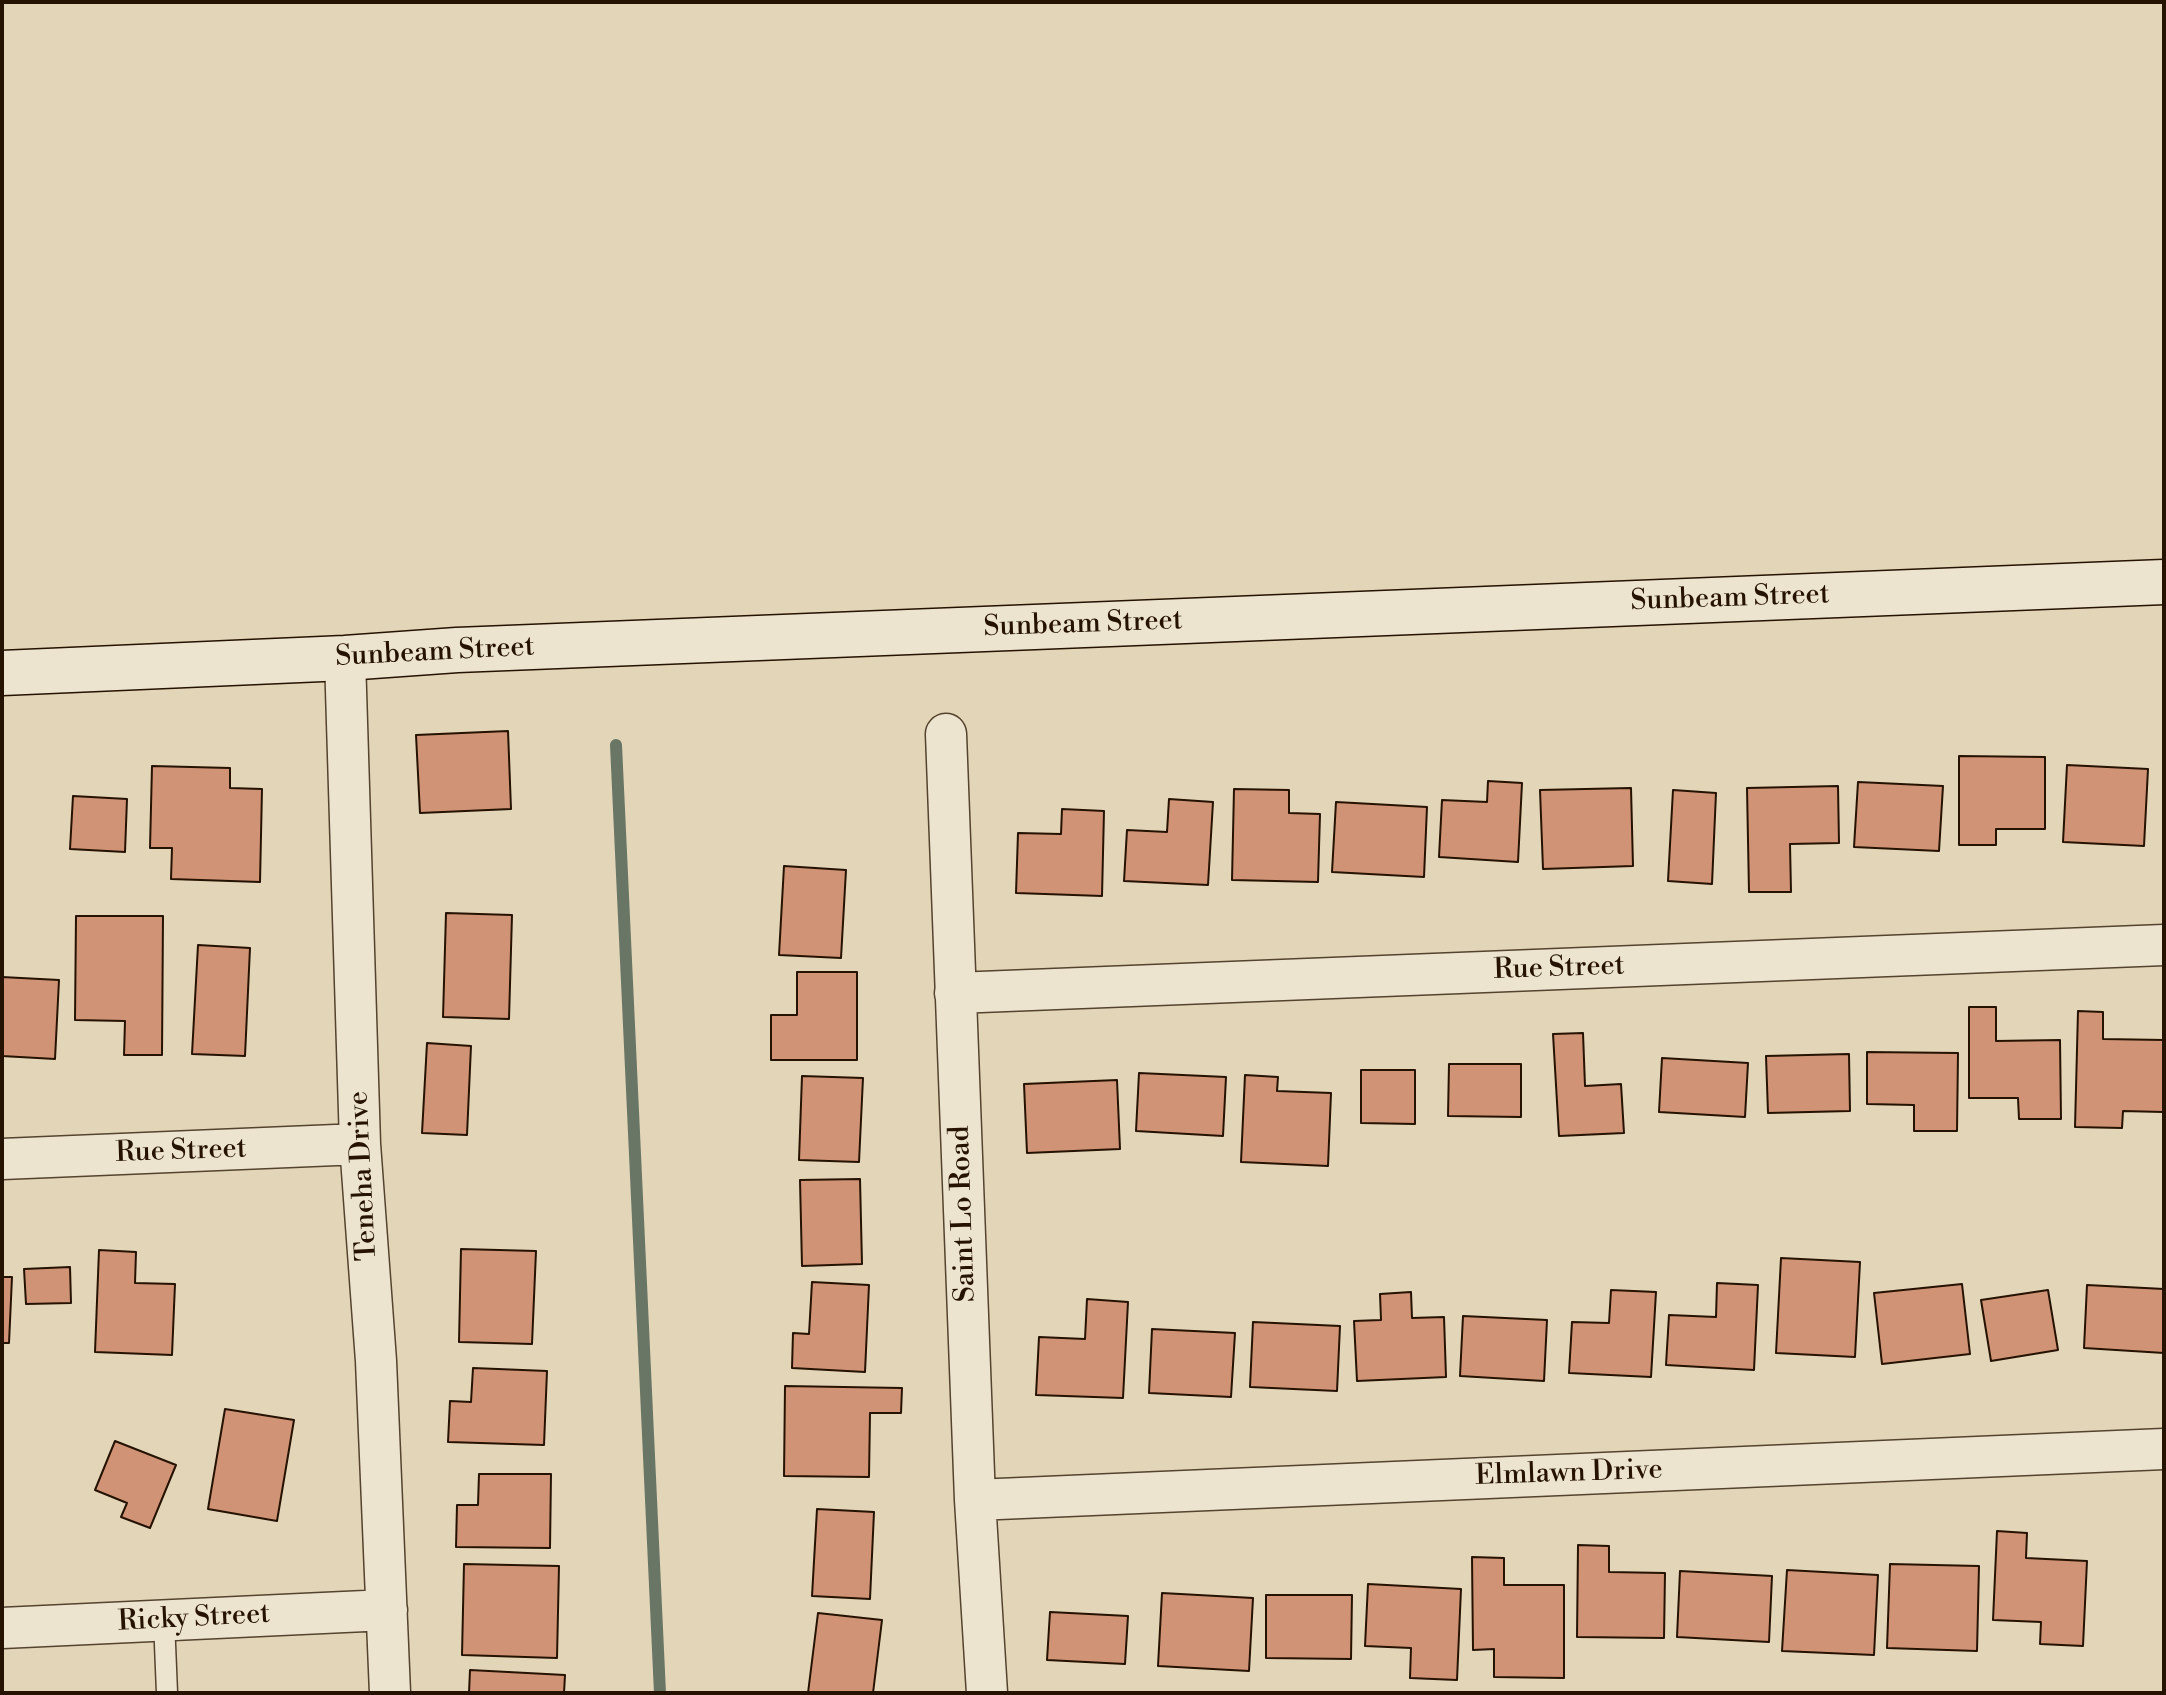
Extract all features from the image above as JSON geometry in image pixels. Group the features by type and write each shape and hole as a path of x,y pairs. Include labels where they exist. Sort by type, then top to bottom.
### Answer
{"street":[{"name":"Sunbeam Street","path":"2,673 345,658 489,648 2164,582"},
{"name":"Teneha Drive","path":"345,658 360,1144 376,1361 390,1693"},
{"name":"Saint Lo Road","path":"946,734 975,1500 987,1693"},
{"name":"Rue Street","path":"955,993 2164,945"},
{"name":"Rue Street","path":"2,1159 360,1144"},
{"name":"Elmlawn Drive","path":"975,1500 2164,1449"},
{"name":"Ricky Street","path":"2,1628 387,1610"}],"lane":[{"path":"164,1620 167,1693"}],"building":[{"path":"508,731 511,809 420,813 416,735"},
{"path":"1959,756 2045,757 2045,829 1996,829 1996,845 1959,845"},
{"path":"2067,765 2148,769 2144,846 2063,842"},
{"path":"152,766 230,768 230,788 262,789 260,882 171,879 172,848 150,848"},
{"path":"1488,781 1522,783 1518,862 1439,857 1442,800 1487,802"},
{"path":"1858,782 1943,786 1939,851 1854,847"},
{"path":"1838,786 1839,843 1790,844 1791,892 1749,892 1747,788"},
{"path":"1631,788 1633,866 1543,869 1540,790"},
{"path":"1234,789 1289,790 1289,813 1320,814 1318,882 1232,880"},
{"path":"1673,790 1716,793 1712,884 1668,881"},
{"path":"73,796 127,799 125,852 70,849"},
{"path":"1169,799 1213,802 1208,885 1124,881 1127,830 1167,832"},
{"path":"1336,802 1427,807 1424,877 1332,872"},
{"path":"1062,809 1104,811 1102,896 1016,893 1018,833 1061,834"},
{"path":"784,866 846,870 841,958 779,955"},
{"path":"446,913 512,915 509,1019 443,1017"},
{"path":"76,916 163,916 162,1055 124,1055 125,1021 75,1020"},
{"path":"198,945 250,948 245,1056 192,1054"},
{"path":"797,972 857,972 857,1060 771,1060 771,1015 797,1015"},
{"path":"2,977 59,980 55,1059 2,1056"},
{"path":"1969,1007 1996,1007 1996,1041 2060,1040 2061,1119 2019,1119 2018,1098 1969,1098"},
{"path":"2078,1011 2103,1012 2103,1039 2164,1040 2163,1112 2123,1111 2122,1128 2075,1127"},
{"path":"1583,1033 1585,1086 1621,1084 1624,1133 1559,1136 1553,1034"},
{"path":"427,1043 471,1046 467,1135 422,1133"},
{"path":"1867,1052 1958,1053 1957,1131 1914,1131 1914,1105 1867,1104"},
{"path":"1849,1054 1850,1111 1768,1113 1766,1056"},
{"path":"1662,1058 1748,1063 1745,1117 1659,1112"},
{"path":"1449,1064 1521,1064 1521,1117 1448,1116"},
{"path":"1361,1070 1415,1070 1415,1124 1361,1123"},
{"path":"1139,1073 1226,1077 1223,1136 1136,1131"},
{"path":"1245,1075 1278,1077 1277,1091 1331,1093 1328,1166 1241,1162"},
{"path":"802,1076 863,1078 859,1162 799,1160"},
{"path":"1117,1080 1120,1149 1027,1153 1024,1084"},
{"path":"860,1179 862,1264 802,1266 800,1180"},
{"path":"461,1249 536,1251 532,1344 459,1342"},
{"path":"99,1250 136,1252 135,1283 175,1284 172,1355 95,1352"},
{"path":"1781,1258 1860,1262 1855,1357 1776,1353"},
{"path":"70,1267 71,1303 26,1304 24,1269"},
{"path":"2,1277 12,1277 9,1343 2,1343"},
{"path":"812,1282 869,1285 865,1372 792,1368 793,1333 809,1334"},
{"path":"1717,1283 1758,1285 1754,1370 1666,1365 1669,1315 1716,1317"},
{"path":"1962,1284 1970,1354 1882,1364 1874,1293"},
{"path":"2087,1285 2164,1289 2164,1353 2084,1348"},
{"path":"1611,1290 1656,1292 1651,1377 1569,1373 1572,1322 1609,1323"},
{"path":"2048,1290 2058,1350 1991,1361 1981,1300"},
{"path":"1411,1292 1412,1318 1444,1317 1446,1377 1357,1381 1354,1321 1381,1320 1380,1294"},
{"path":"1087,1299 1128,1302 1123,1398 1036,1395 1039,1337 1085,1339"},
{"path":"1463,1316 1547,1320 1544,1381 1460,1376"},
{"path":"1253,1322 1340,1326 1337,1391 1250,1387"},
{"path":"1152,1329 1235,1333 1231,1397 1149,1393"},
{"path":"473,1368 547,1371 544,1445 448,1442 450,1401 471,1402"},
{"path":"785,1386 902,1388 901,1413 870,1413 869,1477 784,1476"},
{"path":"225,1409 294,1420 277,1521 208,1509"},
{"path":"115,1441 176,1465 150,1528 121,1517 127,1503 95,1490"},
{"path":"479,1474 551,1474 550,1548 456,1547 457,1505 478,1505"},
{"path":"817,1509 874,1512 870,1599 812,1596"},
{"path":"1997,1531 2027,1533 2026,1558 2087,1561 2083,1646 2040,1644 2041,1622 1993,1620"},
{"path":"1578,1545 1609,1546 1609,1572 1665,1573 1664,1638 1577,1637"},
{"path":"1472,1557 1504,1558 1504,1585 1564,1585 1564,1678 1494,1677 1494,1649 1473,1650"},
{"path":"464,1564 559,1566 557,1658 462,1655"},
{"path":"1890,1564 1979,1566 1977,1651 1887,1648"},
{"path":"1787,1570 1878,1575 1874,1655 1782,1651"},
{"path":"1680,1571 1772,1576 1769,1642 1677,1637"},
{"path":"1368,1584 1461,1589 1457,1680 1410,1678 1411,1648 1365,1646"},
{"path":"1162,1593 1253,1598 1249,1671 1158,1666"},
{"path":"1266,1595 1352,1595 1351,1659 1266,1658"},
{"path":"1050,1612 1128,1616 1125,1664 1047,1660"},
{"path":"818,1613 882,1620 873,1693 808,1693"},
{"path":"470,1670 565,1675 564,1693 469,1693"}],"waterway":[{"path":"616,745 660,1693"}]}
